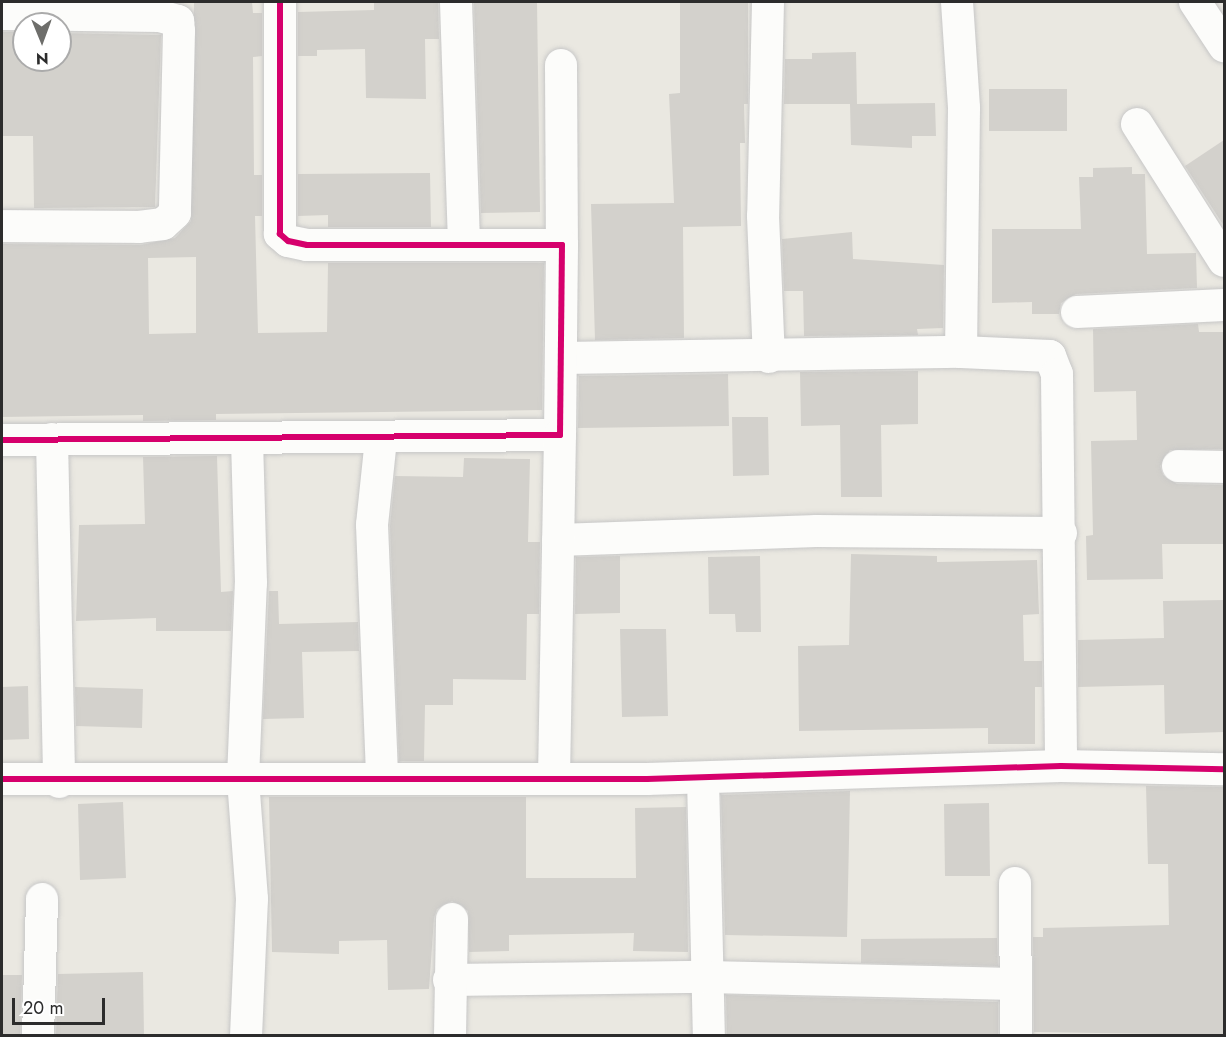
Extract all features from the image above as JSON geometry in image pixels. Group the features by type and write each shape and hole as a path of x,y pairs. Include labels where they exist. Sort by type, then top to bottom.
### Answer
{"street":[{"path":"280,2 280,234 288,241 307,245 562,245"},
{"path":"456,2 464,246"},
{"path":"768,2 764,216 769,357"},
{"path":"957,2 964,108 961,352"},
{"path":"1195,2 1224,46"},
{"path":"2,14 160,16 178,21 179,31 175,213 162,224 139,226 2,226"},
{"path":"554,778 560,435 564,358 561,65"},
{"path":"1137,124 1224,261"},
{"path":"1077,312 1224,305"},
{"path":"564,358 769,357 961,352 1041,354 1056,363 1061,533 1061,766"},
{"path":"2,440 381,440 560,435"},
{"path":"52,439 59,782"},
{"path":"246,1035 252,899 243,779 251,583 247,440"},
{"path":"381,440 372,525 376,709 382,777"},
{"path":"1178,466 1224,467"},
{"path":"558,540 817,531 1061,533"},
{"path":"2,779 59,782 382,777 703,778 1061,766 1224,769"},
{"path":"703,778 709,1035"},
{"path":"1015,883 1016,1035"},
{"path":"38,1035 42,899"},
{"path":"450,1035 449,980 452,919"},
{"path":"449,980 707,977 1014,984"}],"building":[{"path":"194,2 252,2 253,13 262,13 262,56 253,57 254,175 262,175 262,216 255,216 258,333 327,332 328,263 544,263 542,410 216,414 216,420 143,421 143,415 2,417 2,244 141,245 175,238 191,221","holes":["196,257 196,333 149,334 148,258"]},
{"path":"374,2 438,2 439,39 425,39 426,99 366,98 365,49 317,50 317,56 298,56 298,12 374,10"},
{"path":"474,2 537,2 540,212 481,213"},
{"path":"680,2 748,2 748,104 744,104 745,143 740,143 741,226 683,227 684,338 595,340 591,204 674,203 669,94 680,93"},
{"path":"2,32 12,32 12,72 72,72 72,33 161,35 155,207 34,208 33,136 2,136"},
{"path":"856,52 857,104 935,103 936,136 912,136 912,148 851,145 850,104 784,104 785,59 812,59 812,53"},
{"path":"989,89 1067,89 1067,131 989,131"},
{"path":"1224,140 1224,226 1185,166"},
{"path":"1132,167 1132,174 1145,174 1147,254 1196,253 1197,288 1076,294 1061,303 1059,314 1032,314 1032,302 992,303 992,229 1081,229 1079,177 1093,177 1093,168"},
{"path":"430,173 431,227 328,227 328,215 298,216 298,174"},
{"path":"852,232 853,259 944,265 943,328 917,329 918,335 804,336 803,291 784,291 782,239"},
{"path":"1198,324 1199,332 1224,332 1224,449 1170,450 1160,466 1163,475 1177,484 1224,485 1224,544 1162,544 1163,579 1087,580 1086,536 1093,535 1091,441 1137,440 1136,391 1094,392 1093,329"},
{"path":"918,371 918,424 881,425 882,497 841,497 840,425 801,426 800,372"},
{"path":"728,374 729,426 578,428 579,376"},
{"path":"732,417 768,417 769,475 733,476"},
{"path":"217,456 221,592 233,591 231,631 156,631 156,618 76,621 79,525 145,524 143,457"},
{"path":"464,458 530,459 528,542 540,542 539,614 527,614 526,680 453,679 453,705 425,705 424,761 399,761 390,526 395,476 463,477"},
{"path":"851,554 937,556 937,562 1037,560 1039,614 1023,615 1024,661 1042,661 1042,687 1035,687 1035,744 988,744 988,728 799,731 798,646 849,645"},
{"path":"620,556 620,613 575,614 576,557"},
{"path":"760,556 761,632 736,632 735,614 709,614 708,557"},
{"path":"269,591 278,591 279,624 358,622 359,651 302,652 304,718 263,719"},
{"path":"1224,600 1224,732 1165,734 1164,685 1078,687 1078,640 1164,638 1163,601"},
{"path":"620,629 666,629 668,716 622,717"},
{"path":"28,686 29,739 2,740 2,687"},
{"path":"75,687 143,689 142,728 76,726"},
{"path":"1146,786 1224,787 1224,1035 1034,1032 1033,937 1043,937 1043,928 1169,925 1168,864 1148,864"},
{"path":"850,791 847,937 725,935 721,795"},
{"path":"269,797 526,797 526,878 636,878 635,808 686,807 688,952 633,951 634,933 509,935 509,951 469,952 468,911 452,901 437,909 434,918 429,989 388,990 387,940 339,941 339,954 272,952"},
{"path":"123,802 126,878 80,880 78,804"},
{"path":"989,803 990,876 945,876 944,804"},
{"path":"997,938 998,966 861,963 861,939"},
{"path":"143,972 144,1035 56,1035 58,974"},
{"path":"2,975 22,975 20,1035 2,1035"},
{"path":"726,995 998,1002 998,1035 727,1035"}],"cycle path":[{"path":"2,440 560,435 562,245 307,245 288,241 280,234 280,2"},
{"path":"2,779 647,779 1061,766 1224,769"}]}
